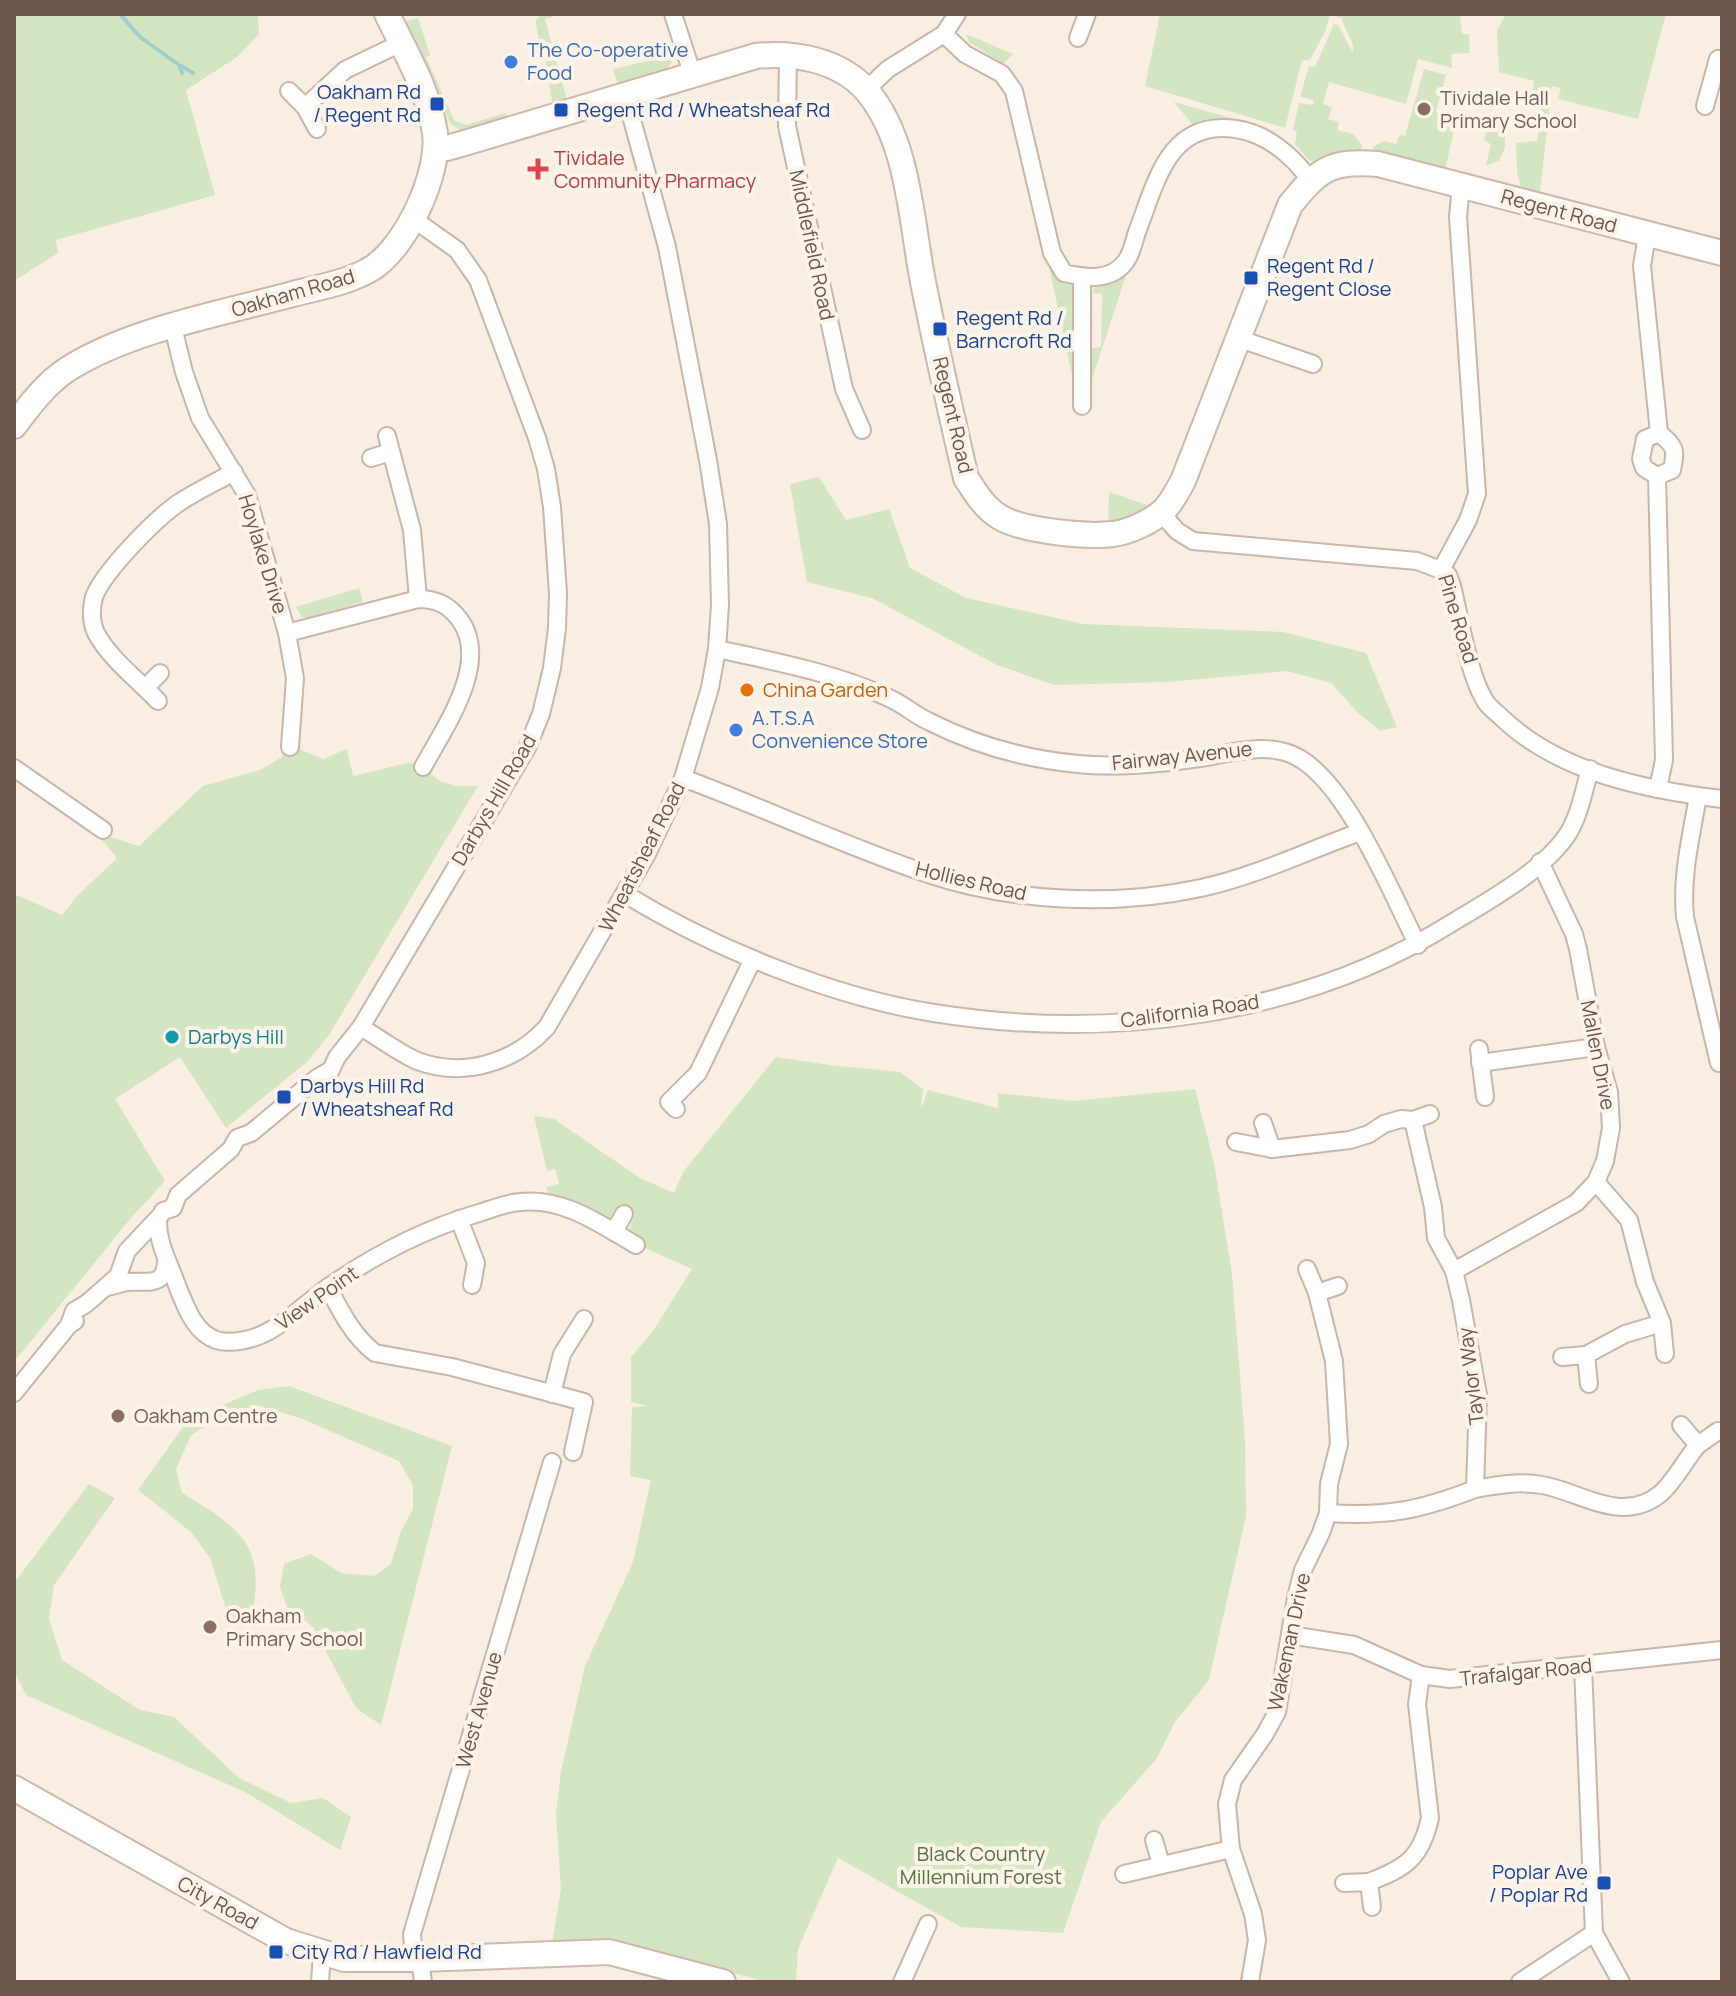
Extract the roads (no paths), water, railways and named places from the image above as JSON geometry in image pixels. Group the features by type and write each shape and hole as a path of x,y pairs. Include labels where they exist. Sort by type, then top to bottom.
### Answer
{"street":[{"name":"Oakham Road","path":"14,426 29,406 67,370 124,343 337,283 364,272 385,256 412,218 434,165 436,148 433,123 423,91 387,14"},
{"path":"673,14 693,76"},
{"path":"866,90 888,69 944,34 957,14"},
{"path":"1078,38 1087,14"},
{"path":"944,34 965,54 1002,74 1014,91 1052,253 1064,273 1104,277 1127,260 1162,167 1172,150 1195,134 1227,127 1247,130 1284,151 1310,180"},
{"path":"305,107 345,70 401,43"},
{"name":"Regent Road","path":"436,148 468,142 756,56 788,54 831,65 866,90 892,130 966,478 997,516 1017,526 1050,531 1113,534 1139,526 1161,513 1183,481 1290,205 1310,180 1329,168 1348,161 1378,164 1722,253"},
{"name":"Middlefield Road","path":"788,54 787,126 790,142 844,389 862,430"},
{"path":"1705,106 1717,85 1718,59"},
{"path":"289,91 305,107 317,129"},
{"name":"Wheatsheaf Road","path":"361,1027 416,1060 448,1069 499,1061 534,1042 547,1027 625,894 683,778 710,688 720,605 718,524 667,247 625,94"},
{"name":"Pine Road","path":"1461,185 1458,217 1477,494 1468,520 1441,570 1448,575 1452,586 1484,701 1521,736 1565,762 1658,789 1722,799"},
{"name":"Darbys Hill Road","path":"14,1393 69,1325 74,1311 107,1287 121,1270 128,1252 160,1215 173,1208 178,1195 231,1149 243,1146 251,1133 331,1070 337,1057 361,1027 527,748 541,714 552,668 558,593 546,469 478,280 457,250 412,218"},
{"path":"1647,235 1642,266 1659,433 1672,443 1675,452 1672,470 1657,476"},
{"path":"1082,277 1082,406"},
{"name":"Hoylake Drive","path":"173,327 200,418 247,495 287,633 295,678 290,747"},
{"path":"1237,338 1313,364"},
{"path":"1657,476 1644,468 1641,459 1645,439 1659,433"},
{"path":"371,458 389,444 412,530 418,599"},
{"path":"158,701 107,649 96,632 92,616 94,599 100,586 130,549 157,522 180,502 234,472"},
{"path":"1657,476 1664,760 1658,789"},
{"path":"1161,513 1177,531 1193,541 1417,561 1441,570"},
{"path":"287,633 418,599 437,601 453,611 468,632 470,644 466,681 423,767"},
{"name":"Fairway Avenue","path":"717,649 784,664 847,683 891,699 926,720 989,747 1045,760 1081,765 1161,763 1258,748 1279,749 1312,766 1332,789 1360,832 1418,945"},
{"path":"145,688 160,673"},
{"path":"14,768 103,830"},
{"name":"California Road","path":"625,894 683,928 753,959 877,1000 934,1013 1011,1021 1093,1023 1170,1018 1254,1004 1323,984 1418,945 1511,886 1540,862 1568,833 1590,769"},
{"name":"Hollies Road","path":"683,778 928,874 997,891 1042,896 1115,899 1201,888 1248,876 1360,832"},
{"path":"1698,796 1683,894 1685,917 1719,1063"},
{"name":"Mallen Drive","path":"1454,1271 1576,1203 1596,1182 1610,1146 1609,1092 1596,1047 1574,934 1540,862"},
{"path":"668,1103 698,1073 753,959"},
{"path":"1485,1097 1480,1056 1596,1047"},
{"path":"1236,1142 1272,1149 1350,1140 1369,1134 1384,1124 1430,1114"},
{"name":"Taylor Way","path":"1413,1120 1430,1193 1436,1238 1454,1271 1478,1395 1475,1489"},
{"path":"1263,1123 1272,1149"},
{"path":"1596,1182 1629,1220 1645,1282 1662,1323 1665,1354"},
{"name":"View Point","path":"164,1254 192,1320 208,1336 224,1341 247,1340 268,1332 328,1287 419,1234 516,1202 542,1201 564,1206 636,1245"},
{"path":"614,1232 624,1214"},
{"path":"107,1287 127,1282 146,1282 163,1273 164,1254 158,1234 160,1215"},
{"path":"459,1219 476,1263 472,1285"},
{"path":"146,1282 129,1276 128,1252 145,1241 152,1242 164,1254"},
{"name":"Wakeman Drive","path":"1250,1982 1257,1940 1253,1914 1231,1849 1227,1804 1233,1780 1277,1712 1303,1570 1328,1513 1329,1484 1339,1444 1334,1361 1317,1293 1307,1269"},
{"name":"View Point","path":"146,1282 183,1303"},
{"path":"1317,1293 1338,1286"},
{"path":"328,1287 344,1318 375,1353 420,1359 584,1402 573,1452"},
{"path":"552,1394 562,1354 584,1319"},
{"path":"1562,1357 1586,1355 1625,1334 1662,1323"},
{"path":"1586,1355 1589,1384"},
{"path":"1681,1425 1698,1445"},
{"path":"1328,1513 1351,1515 1409,1511 1475,1489 1525,1483 1561,1490 1603,1506 1633,1507 1659,1494 1698,1445 1718,1431"},
{"name":"West Avenue","path":"419,1967 412,1934 552,1462"},
{"name":"Trafalgar Road","path":"1290,1635 1354,1645 1421,1675 1450,1679 1722,1650"},
{"path":"1583,1666 1594,1933 1621,1982"},
{"path":"1344,1883 1369,1882 1397,1872 1419,1852 1427,1833 1430,1818 1417,1704 1421,1675"},
{"name":"City Road","path":"14,1788 286,1941 322,1954 419,1967 609,1952 723,1982"},
{"path":"1154,1840 1161,1864"},
{"path":"1124,1874 1231,1849"},
{"path":"1369,1882 1372,1907"},
{"path":"902,1982 928,1924"},
{"path":"1520,1982 1594,1933"},
{"path":"320,1982 322,1954"}],"waterway":[{"path":"120,14 140,37 179,65 182,73"},
{"path":"181,66 193,73"}],"place":[{"name":"The Co-operative Food","path":"511,62"},
{"name":"Oakham Rd / Regent Rd","path":"437,104"},
{"name":"Tividale Hall Primary School","path":"1424,109"},
{"name":"Regent Rd / Wheatsheaf Rd","path":"561,110"},
{"name":"Tividale Community Pharmacy","path":"538,169"},
{"name":"Regent Rd / Regent Close","path":"1251,278"},
{"name":"Regent Rd / Barncroft Rd","path":"940,329"},
{"name":"China Garden","path":"747,690"},
{"name":"A.T.S.A Convenience Store","path":"736,730"},
{"name":"Darbys Hill","path":"172,1037"},
{"name":"Darbys Hill Rd / Wheatsheaf Rd","path":"284,1097"},
{"name":"Oakham Centre","path":"118,1416"},
{"name":"Oakham Primary School","path":"210,1627"},
{"name":"Poplar Ave / Poplar Rd","path":"1604,1883"},
{"name":"City Rd / Hawfield Rd","path":"276,1952"}],"park label":[{"name":"Black Country Millennium Forest","path":"981,1866"}]}
